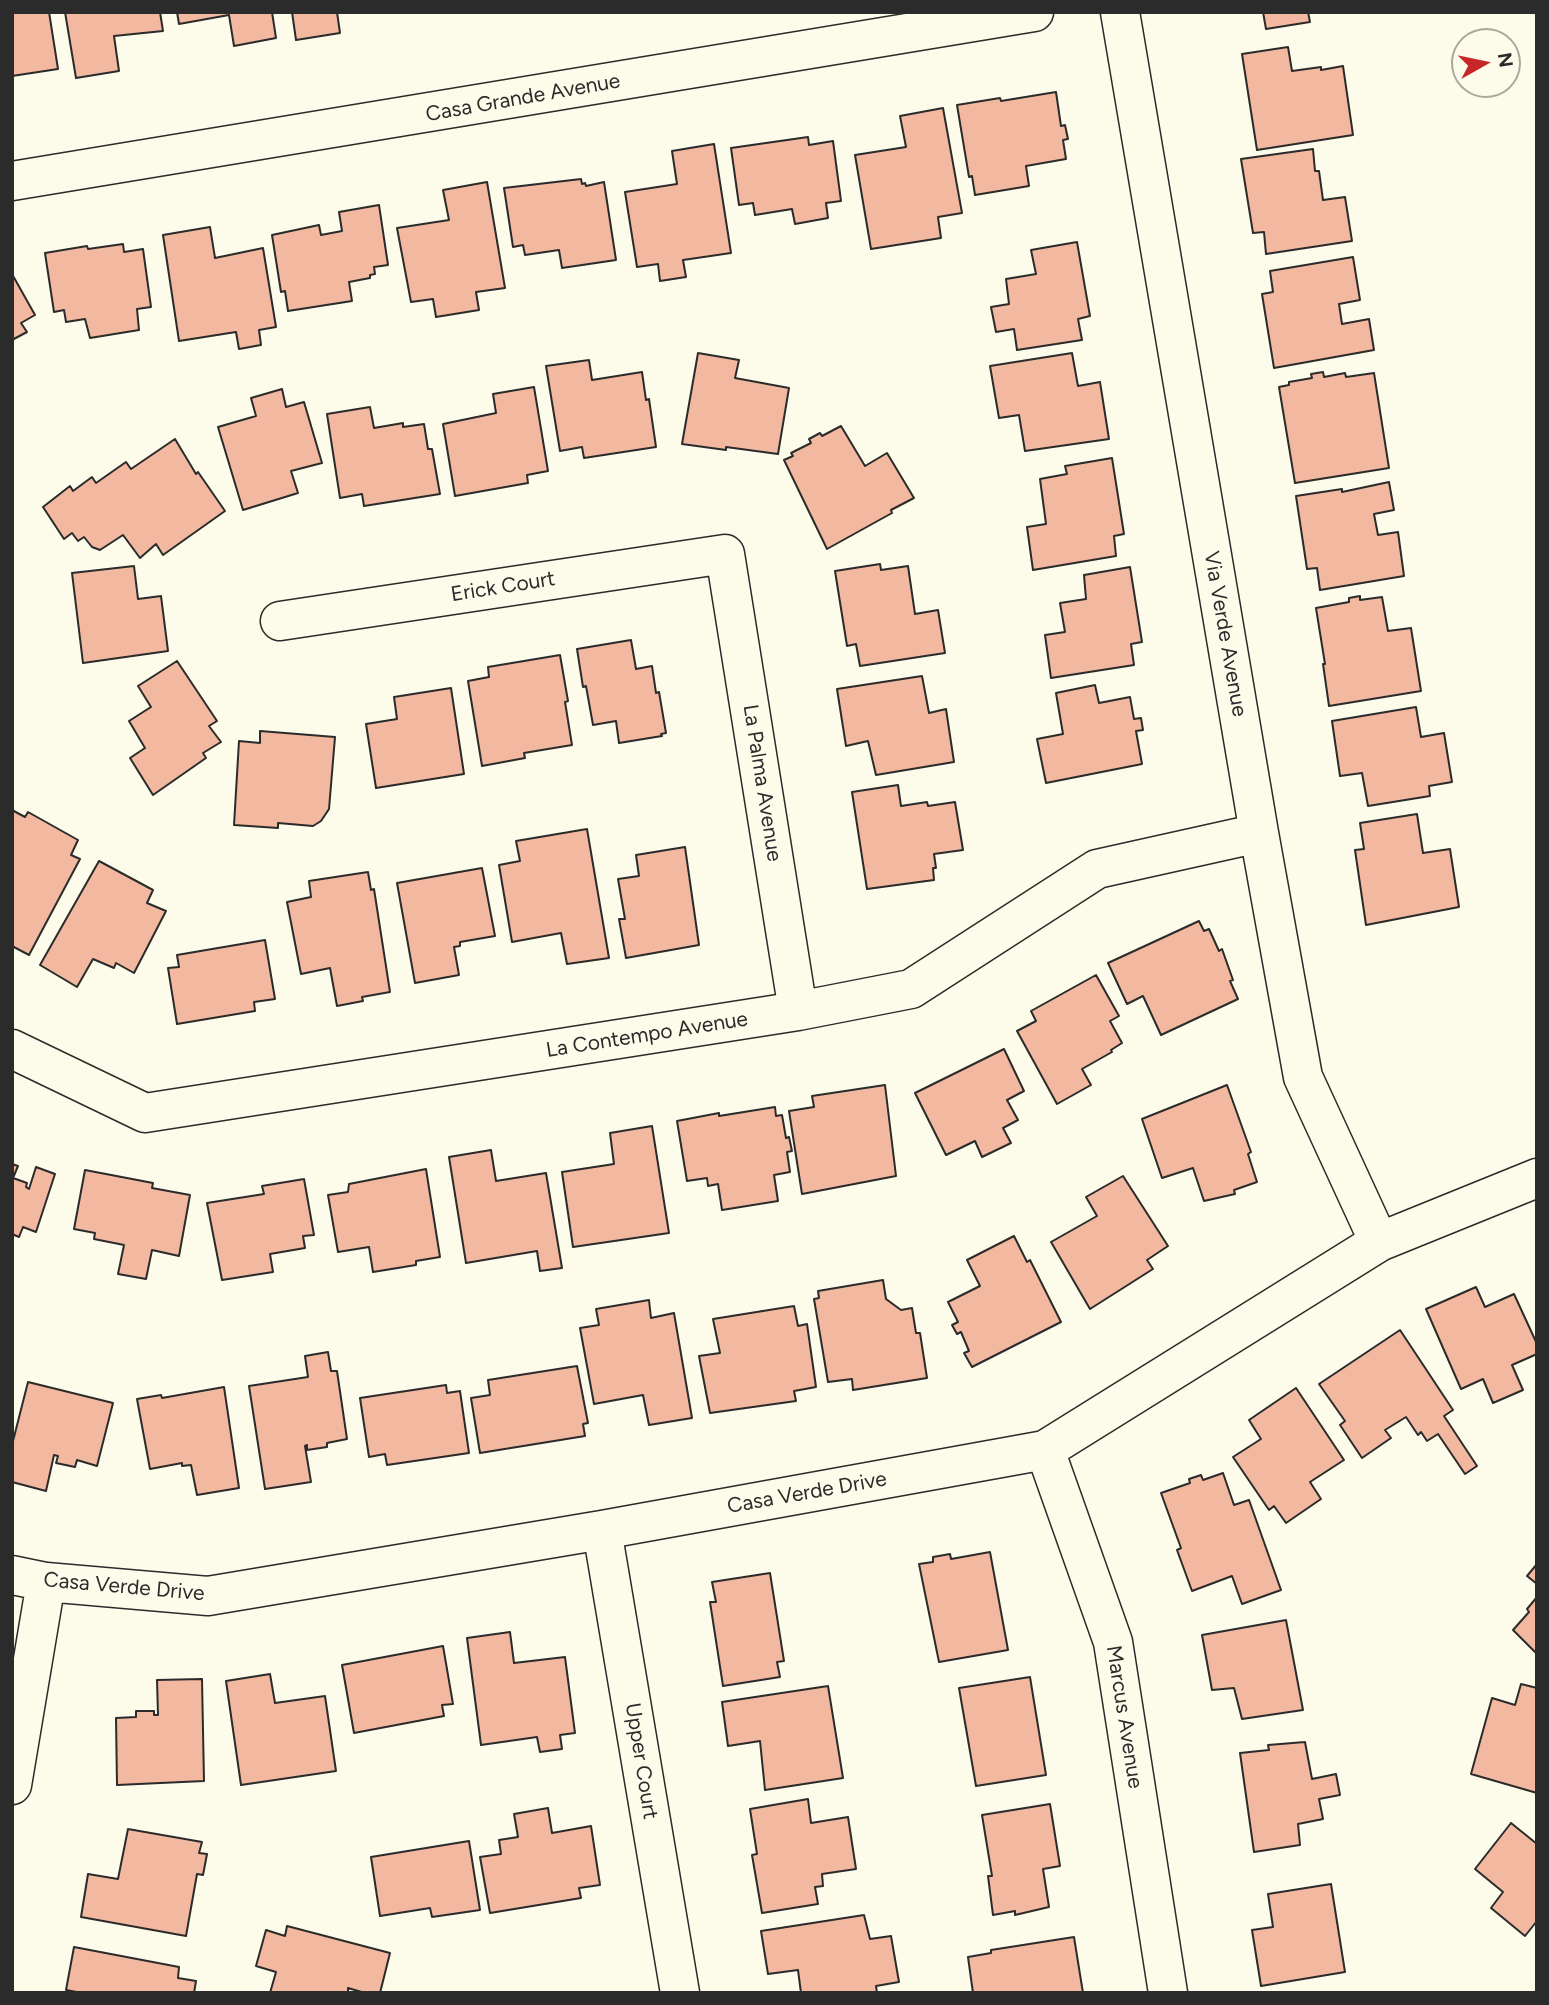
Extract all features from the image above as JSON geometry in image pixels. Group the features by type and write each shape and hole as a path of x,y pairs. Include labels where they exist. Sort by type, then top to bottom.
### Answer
{"street":[{"name":"Casa Grande Avenue","path":"12,181 1034,12"},
{"name":"Via Verde Avenue","path":"1121,12 1259,833 1303,1077 1378,1242"},
{"name":"Erick Court","path":"280,621 725,554"},
{"name":"La Palma Avenue","path":"725,554 798,1012"},
{"name":"La Contempo Avenue","path":"12,1049 145,1113 798,1012 911,989 1097,869 1259,833"},
{"name":"Casa Verde Drive","path":"29,1578 208,1596 602,1530 1045,1450 1378,1242 1537,1178"},
{"name":"Marcus Avenue","path":"1045,1450 1113,1642 1168,1993"},
{"name":"Upper Court","path":"602,1530 680,1993"},
{"path":"12,1785 29,1578"}],"building":[{"path":"12,12 49,12 58,69 12,76"},
{"path":"65,12 160,12 163,31 114,36 119,71 76,78"},
{"path":"177,12 272,12 276,38 234,46 229,15 179,24"},
{"path":"292,12 337,12 340,33 296,40"},
{"path":"1263,12 1308,12 1310,22 1266,29"},
{"path":"1288,47 1292,71 1343,66 1353,135 1257,150 1242,54"},
{"path":"1056,92 1061,126 1065,125 1068,139 1063,140 1066,159 1026,166 1029,186 975,195 972,176 969,177 957,105"},
{"path":"943,108 962,213 938,217 941,238 871,249 855,155 906,147 900,116"},
{"path":"808,137 809,145 833,141 841,201 826,203 828,218 795,224 792,209 755,215 753,203 739,205 731,148"},
{"path":"714,144 731,253 683,260 686,277 660,281 658,264 637,267 625,192 677,184 672,151"},
{"path":"1313,149 1315,171 1319,171 1323,200 1345,197 1352,241 1266,254 1264,232 1253,233 1241,159"},
{"path":"581,179 586,186 604,182 616,260 562,268 559,250 525,255 523,245 513,247 504,188"},
{"path":"487,182 505,288 476,292 479,310 436,317 433,299 411,302 397,228 449,220 443,190"},
{"path":"379,205 388,265 374,267 375,274 370,275 370,278 349,282 352,301 288,311 285,291 281,292 272,235 319,225 321,235 342,231 339,212"},
{"path":"210,227 215,258 263,248 276,327 259,330 261,345 239,349 236,332 179,341 163,235"},
{"path":"1077,242 1090,316 1078,319 1082,340 1017,350 1014,329 996,332 991,307 1009,304 1006,279 1036,274 1031,250"},
{"path":"123,244 124,252 143,249 151,307 137,309 139,330 90,338 85,319 66,322 64,310 54,312 45,253 87,246 88,249"},
{"path":"1353,257 1360,300 1339,304 1342,324 1369,319 1374,350 1274,368 1262,294 1273,292 1270,271"},
{"path":"12,274 35,315 21,323 27,332 12,340"},
{"path":"698,353 739,360 735,378 789,388 778,454 682,444"},
{"path":"1072,353 1078,386 1100,382 1109,439 1025,451 1019,415 999,418 990,366"},
{"path":"589,360 592,380 642,372 656,447 584,458 582,447 560,451 546,366"},
{"path":"1323,372 1324,377 1345,373 1346,377 1374,373 1389,468 1295,483 1279,387 1289,385 1289,382 1312,378 1311,374"},
{"path":"534,387 548,471 527,475 528,483 455,496 443,424 496,413 493,394"},
{"path":"282,389 286,407 304,402 322,463 291,471 298,493 243,510 218,427 256,416 251,398"},
{"path":"370,407 374,428 403,423 403,427 424,424 428,449 432,449 440,494 364,506 362,494 340,498 327,414"},
{"path":"841,426 865,466 887,453 914,498 827,549 784,460 793,456 791,453 811,443 809,439 820,433 822,436"},
{"path":"175,439 196,474 198,472 225,511 163,555 156,544 140,558 123,535 100,550 92,547 84,537 78,541 72,533 64,539 43,507 70,486 73,491 92,477 96,483 126,462 131,469"},
{"path":"1112,458 1124,534 1114,536 1116,556 1033,570 1027,527 1046,524 1040,479 1067,474 1065,466"},
{"path":"1389,482 1394,510 1374,514 1378,535 1398,532 1404,576 1320,590 1317,568 1307,569 1296,496 1342,489 1342,492"},
{"path":"880,564 881,570 908,566 915,614 938,610 945,653 860,666 856,644 847,646 835,571"},
{"path":"134,566 138,599 161,596 168,651 83,663 72,573"},
{"path":"1130,567 1142,642 1131,644 1134,665 1051,678 1045,635 1065,632 1060,603 1086,599 1084,575"},
{"path":"1360,596 1360,600 1382,597 1388,631 1411,628 1421,691 1329,706 1316,608 1349,602 1349,598"},
{"path":"631,640 636,669 652,666 666,733 661,734 662,736 619,743 616,721 593,725 577,649"},
{"path":"560,655 572,745 524,753 525,758 482,766 468,681 489,677 488,667"},
{"path":"177,661 217,721 209,726 221,742 203,753 206,758 153,795 130,758 145,748 129,721 151,707 138,686"},
{"path":"922,676 929,713 946,709 954,762 876,775 868,741 846,746 837,689"},
{"path":"1095,685 1099,703 1130,697 1134,719 1141,718 1143,730 1136,731 1142,764 1046,783 1037,739 1063,734 1056,693"},
{"path":"451,688 464,774 376,788 366,724 397,719 394,697"},
{"path":"1416,707 1421,737 1444,733 1452,782 1429,786 1430,796 1368,806 1362,773 1340,776 1332,721"},
{"path":"260,731 335,737 329,809 321,821 313,826 278,823 278,828 234,825 239,741 260,743"},
{"path":"898,785 901,806 955,802 963,850 934,854 934,880 867,889 852,792"},
{"path":"12,810 25,817 28,812 78,840 71,855 80,859 29,955 12,946"},
{"path":"1417,814 1423,853 1450,849 1459,907 1366,925 1355,850 1364,849 1360,823"},
{"path":"587,829 609,958 567,964 561,933 512,942 499,865 520,861 516,841"},
{"path":"685,847 699,945 626,958 619,919 625,919 618,879 639,876 636,855"},
{"path":"99,861 153,890 147,903 166,911 134,973 116,963 114,968 93,959 77,987 40,965"},
{"path":"482,868 495,936 460,942 460,946 454,947 459,975 415,983 397,883"},
{"path":"368,872 371,890 374,889 390,992 362,997 363,1001 337,1006 330,968 301,974 287,902 311,897 309,881"},
{"path":"1199,921 1204,931 1209,929 1219,951 1222,949 1233,980 1230,981 1238,999 1161,1035 1143,996 1127,1004 1108,963"},
{"path":"265,940 275,999 254,1002 255,1011 177,1024 168,968 179,967 177,955"},
{"path":"1096,975 1119,1016 1110,1021 1122,1043 1082,1069 1091,1085 1057,1104 1017,1031 1036,1021 1031,1011"},
{"path":"1004,1049 1024,1091 1007,1100 1018,1120 1003,1128 1011,1143 982,1157 975,1141 946,1155 915,1093"},
{"path":"885,1085 896,1176 802,1194 789,1111 814,1107 812,1096"},
{"path":"1227,1085 1251,1152 1248,1154 1257,1182 1234,1190 1235,1194 1204,1201 1193,1168 1162,1178 1142,1119"},
{"path":"775,1107 776,1116 782,1115 786,1138 789,1137 792,1151 787,1152 790,1172 774,1175 778,1201 722,1210 718,1184 708,1186 707,1178 687,1181 677,1121"},
{"path":"652,1126 669,1233 573,1247 562,1172 614,1164 610,1133"},
{"path":"491,1150 496,1181 546,1173 562,1268 540,1271 537,1251 466,1263 449,1157"},
{"path":"12,1164 18,1166 13,1178 27,1183 26,1187 29,1189 36,1167 55,1174 36,1232 23,1227 19,1237 12,1234"},
{"path":"426,1169 440,1257 416,1261 416,1265 373,1272 369,1247 338,1252 328,1195 348,1192 349,1184"},
{"path":"85,1170 153,1183 152,1188 190,1195 179,1256 152,1250 146,1279 118,1274 124,1245 94,1239 95,1233 74,1229"},
{"path":"1123,1176 1168,1246 1147,1260 1153,1269 1090,1309 1051,1242 1097,1216 1086,1197"},
{"path":"304,1179 314,1235 303,1236 305,1248 270,1254 273,1272 222,1280 207,1203 264,1194 262,1186"},
{"path":"1014,1236 1027,1262 1030,1260 1061,1322 972,1367 964,1353 969,1351 961,1332 957,1334 952,1325 958,1322 948,1302 980,1286 967,1260"},
{"path":"883,1280 886,1299 901,1310 912,1308 916,1333 920,1333 927,1378 853,1390 852,1379 828,1382 814,1299 819,1298 818,1291"},
{"path":"1476,1287 1485,1307 1514,1294 1537,1344 1537,1354 1512,1365 1523,1390 1493,1403 1483,1379 1461,1389 1426,1309"},
{"path":"649,1300 651,1318 674,1313 692,1418 649,1425 643,1395 594,1404 580,1328 599,1325 596,1309"},
{"path":"794,1306 798,1326 807,1324 816,1387 794,1391 796,1401 710,1413 699,1356 720,1353 713,1319"},
{"path":"1400,1330 1453,1410 1444,1416 1477,1466 1465,1474 1438,1434 1427,1441 1421,1432 1418,1435 1406,1417 1385,1430 1391,1438 1362,1458 1340,1425 1345,1421 1319,1384"},
{"path":"328,1352 331,1371 337,1371 347,1439 327,1443 327,1447 307,1450 307,1445 305,1446 311,1482 265,1489 249,1386 308,1377 305,1356"},
{"path":"577,1366 588,1423 583,1424 585,1436 480,1453 471,1398 490,1395 488,1380"},
{"path":"28,1382 113,1403 97,1466 77,1460 75,1467 56,1463 58,1456 54,1455 46,1491 12,1482 12,1445"},
{"path":"446,1385 447,1393 460,1391 469,1453 387,1465 385,1454 369,1457 360,1398"},
{"path":"224,1387 239,1488 197,1495 191,1465 182,1466 182,1463 150,1469 137,1399 161,1395 162,1398"},
{"path":"1296,1388 1344,1460 1310,1482 1321,1499 1286,1523 1274,1506 1269,1510 1233,1457 1261,1439 1249,1420"},
{"path":"1223,1473 1234,1505 1249,1500 1281,1590 1242,1604 1232,1576 1192,1591 1177,1550 1181,1548 1161,1493 1190,1483 1189,1479 1201,1475 1203,1480"},
{"path":"990,1552 1008,1650 939,1662 919,1564 933,1562 933,1557 950,1554 951,1559"},
{"path":"1537,1564 1537,1584 1527,1576"},
{"path":"770,1573 784,1661 777,1662 780,1677 723,1686 710,1602 716,1602 712,1582"},
{"path":"1537,1597 1537,1654 1513,1630 1529,1612 1527,1609"},
{"path":"1286,1620 1303,1710 1242,1719 1234,1688 1212,1690 1202,1635"},
{"path":"510,1632 514,1663 565,1657 575,1733 560,1735 562,1749 540,1752 537,1737 481,1745 467,1638"},
{"path":"443,1646 453,1704 442,1705 444,1716 354,1733 342,1665"},
{"path":"270,1674 275,1703 325,1696 336,1771 241,1785 226,1681"},
{"path":"1030,1677 1046,1775 976,1786 959,1688"},
{"path":"202,1679 204,1781 117,1785 116,1718 136,1717 136,1711 154,1711 154,1715 158,1715 157,1680"},
{"path":"1521,1684 1537,1688 1537,1793 1471,1774 1492,1698 1515,1705"},
{"path":"828,1686 843,1778 765,1790 760,1741 728,1746 722,1702"},
{"path":"1305,1742 1312,1779 1336,1774 1340,1795 1319,1799 1323,1819 1298,1824 1300,1845 1254,1852 1240,1753 1269,1750 1268,1745"},
{"path":"808,1799 811,1823 848,1817 856,1869 822,1874 823,1886 815,1887 818,1904 762,1913 752,1855 757,1854 750,1809"},
{"path":"1050,1804 1060,1866 1043,1869 1049,1907 1015,1915 1015,1911 993,1915 988,1876 992,1876 982,1815"},
{"path":"548,1808 552,1833 591,1826 600,1885 579,1888 581,1898 490,1913 480,1857 501,1854 499,1840 518,1837 514,1814"},
{"path":"1511,1823 1537,1844 1537,1921 1525,1936 1491,1908 1503,1892 1475,1869"},
{"path":"128,1829 202,1842 199,1853 207,1854 203,1875 197,1874 186,1936 81,1917 88,1874 118,1879"},
{"path":"469,1841 480,1910 432,1917 430,1908 380,1916 371,1857"},
{"path":"1331,1884 1345,1972 1261,1986 1252,1930 1273,1927 1268,1894"},
{"path":"864,1915 870,1939 891,1936 899,1982 876,1986 877,1993 801,1993 798,1970 768,1974 761,1931"},
{"path":"287,1926 390,1953 380,1993 365,1993 348,1988 348,1993 270,1993 276,1972 256,1966 266,1930 285,1936"},
{"path":"1074,1937 1083,1993 973,1993 968,1957 991,1953 991,1950"},
{"path":"74,1947 179,1967 178,1978 196,1981 194,1993 82,1993 66,1990"}]}
